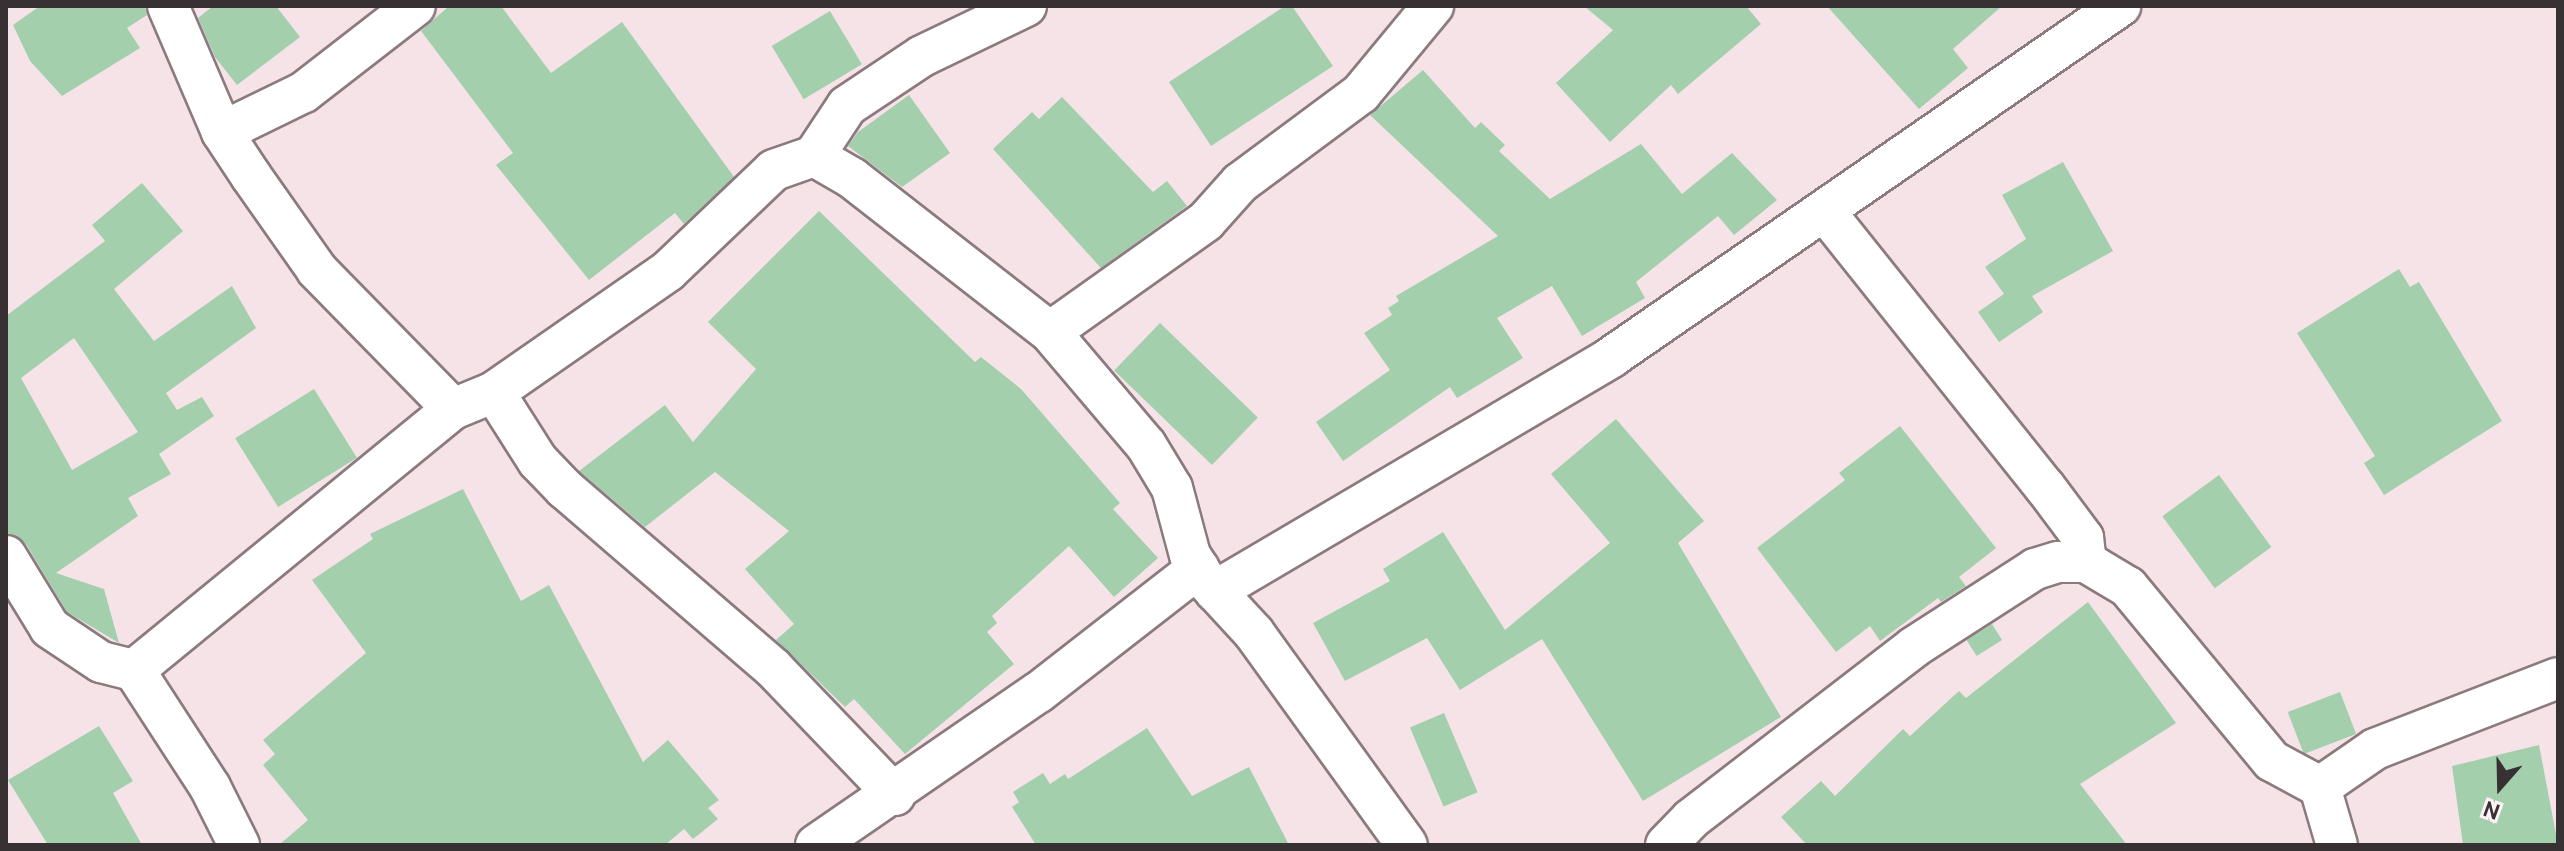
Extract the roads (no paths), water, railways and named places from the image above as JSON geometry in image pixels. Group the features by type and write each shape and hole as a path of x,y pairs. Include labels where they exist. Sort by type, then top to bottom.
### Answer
{"street":[{"path":"168,6 222,132 317,270 453,409"},
{"path":"222,132 304,92 415,6"},
{"path":"134,670 453,409 494,392 668,271 774,170 814,156 847,106 922,56 1026,6"},
{"path":"1050,332 1206,221 1240,183 1361,93 1433,6"},
{"path":"816,845 895,795 1207,580 1521,414 1826,213 2120,6"},
{"path":"814,156 852,178 1050,332 1146,445 1172,488 1207,580 1254,633 1407,845"},
{"path":"1826,213 2083,538 2086,562"},
{"path":"494,392 556,480 773,668 895,795"},
{"path":"7,558 50,628 82,652 134,670 210,787 239,845"},
{"path":"1666,845 1691,819 1914,647 2035,569 2086,562 2128,587 2272,761 2320,787 2337,845"},
{"path":"2320,787 2375,749 2558,678"}]}
